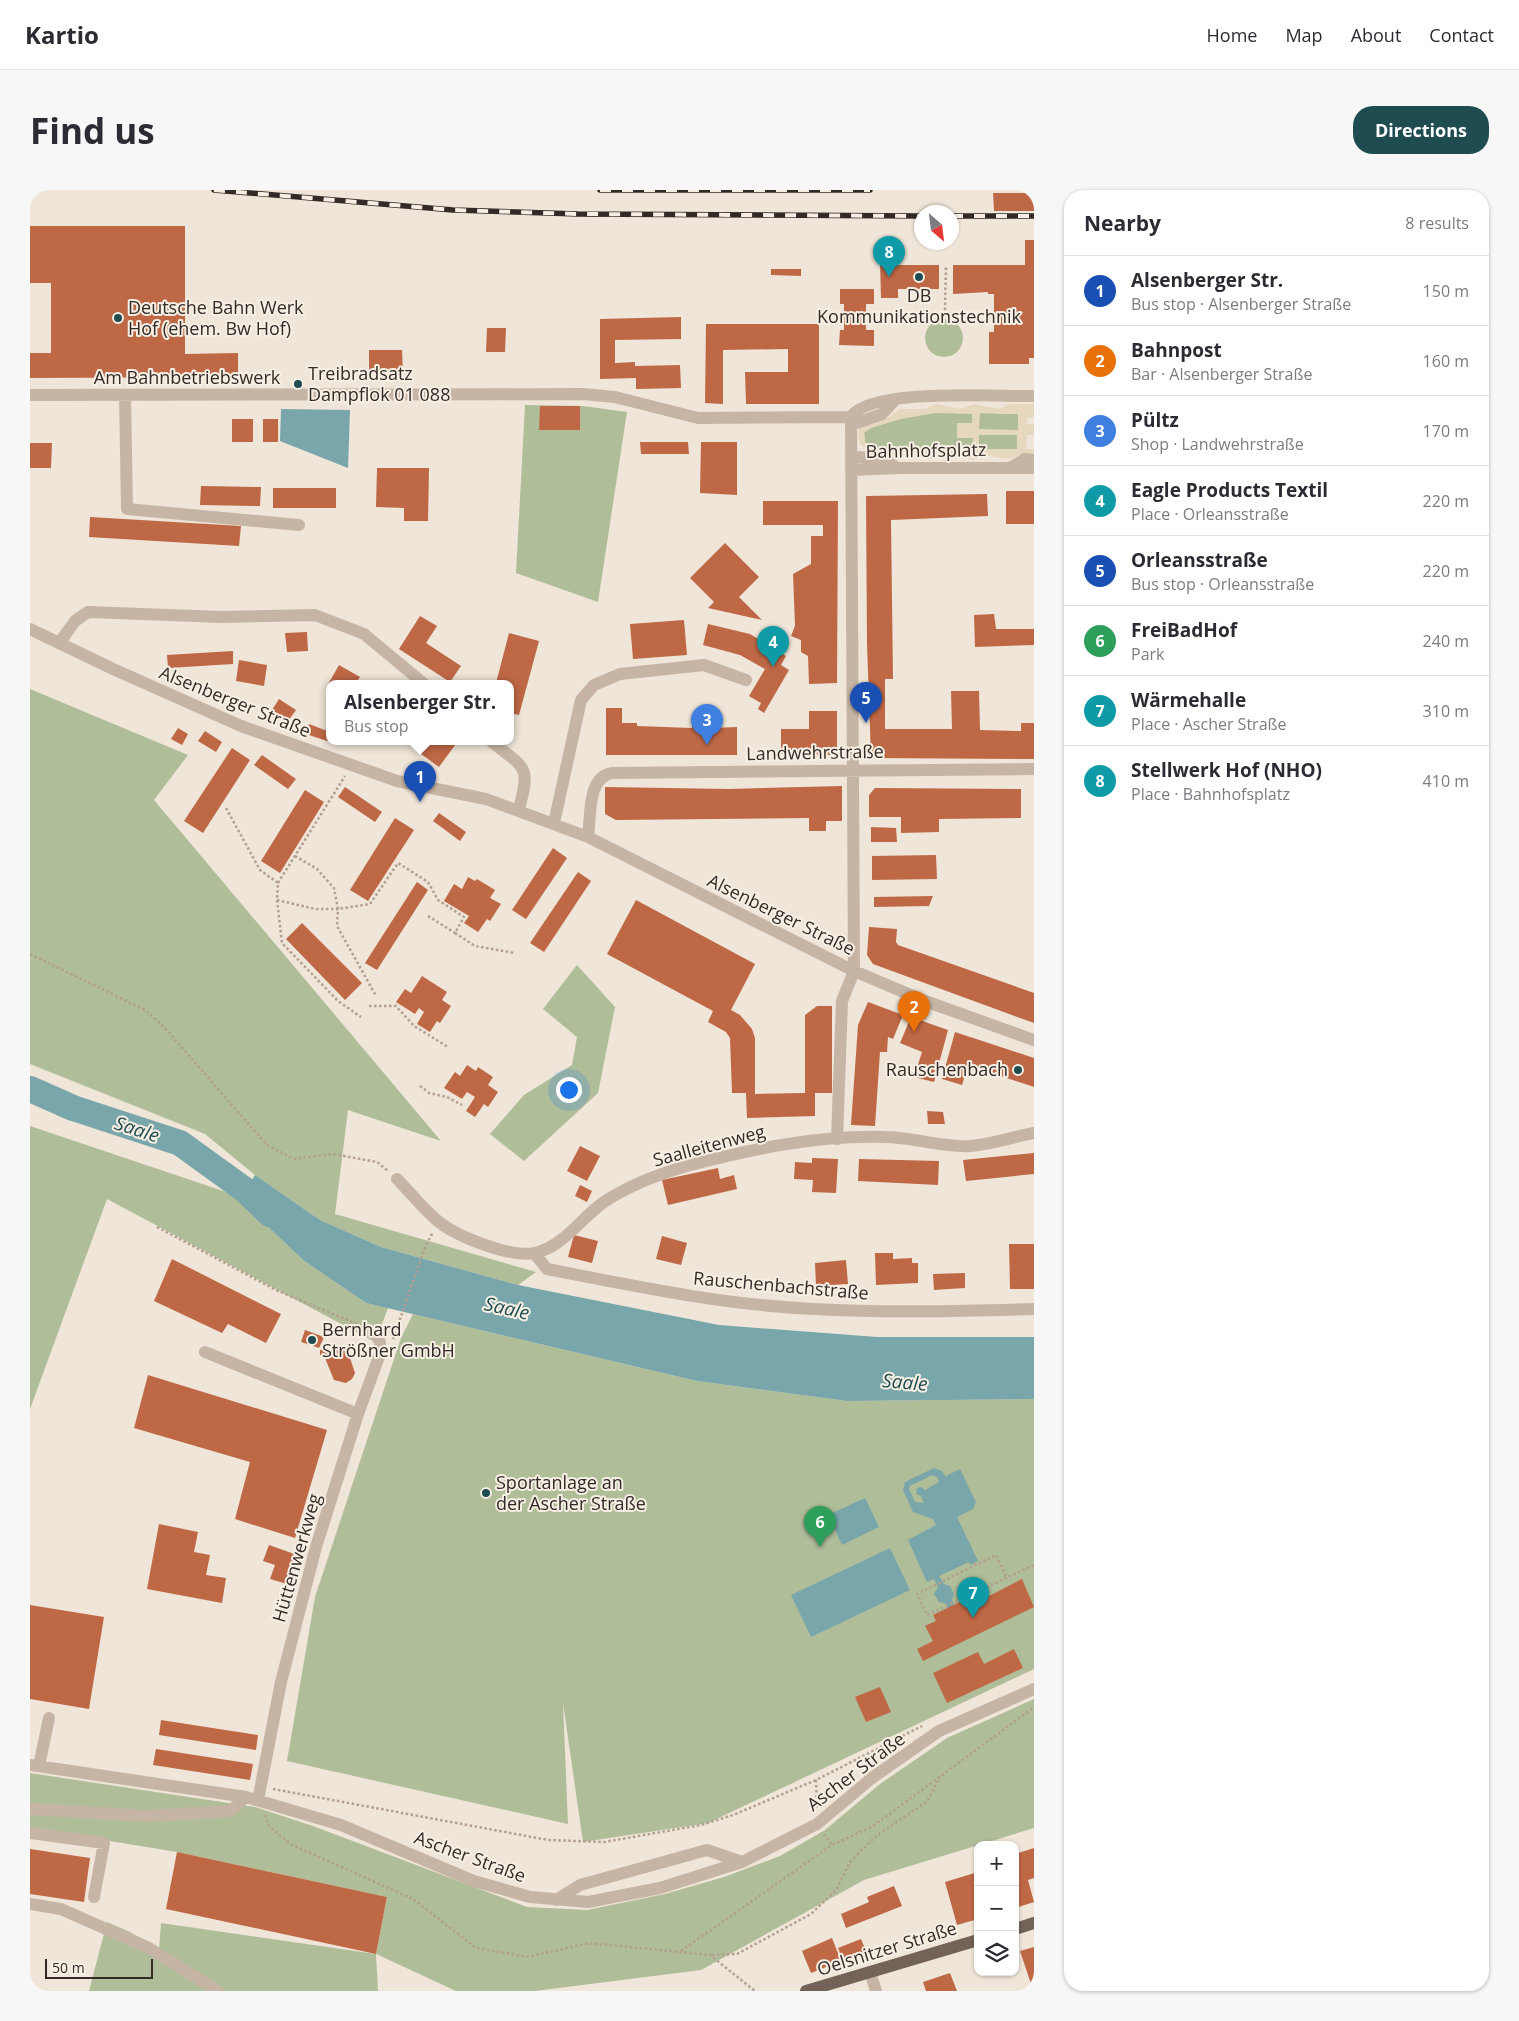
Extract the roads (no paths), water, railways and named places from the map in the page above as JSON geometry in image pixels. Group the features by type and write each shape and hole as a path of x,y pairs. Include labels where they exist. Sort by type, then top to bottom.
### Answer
{"main road":[{"path":"1019,1928 1034,1923"},
{"name":"Oelsnitzer Straße","path":"806,1991 974,1941"}],"street":[{"name":"Am Bahnbetriebswerk","path":"30,396 583,394 615,396 698,418 851,421 882,414 895,400 936,396 1007,396"},
{"path":"125,395 127,509 299,525"},
{"path":"1007,396 1034,396"},
{"path":"1007,396 1015,401 1034,402"},
{"name":"Bahnhofsplatz","path":"851,421 851,463 896,468 1034,468"},
{"path":"1010,468 1025,459 1034,460"},
{"path":"837,1139 842,1001 854,971 851,463"},
{"path":"60,642 75,621 88,612 222,617 315,615 364,634 419,680"},
{"name":"Alsenberger Straße","path":"30,630 60,642 113,670 241,726 396,781 486,799 519,809 554,823 588,837 854,971 925,1001 1034,1040"},
{"path":"554,823 581,700 594,684 620,674 704,665 746,680"},
{"path":"496,745 524,770 527,780 519,809"},
{"name":"Landwehrstraße","path":"588,837 595,783 602,775 1034,769"},
{"name":"Saalleitenweg","path":"534,1253 553,1245 568,1235 584,1217 606,1201 658,1176 767,1147 885,1136 970,1146 1034,1133"},
{"path":"397,1178 439,1222 456,1233 481,1243 515,1252 534,1253"},
{"name":"Rauschenbachstraße","path":"534,1253 547,1269 690,1296 812,1309 912,1313 1034,1309"},
{"name":"Hüttenwerkweg","path":"252,1799 261,1787 281,1682 316,1547 358,1414 380,1354 380,1342 373,1330"},
{"path":"205,1352 358,1414"},
{"name":"Ascher Straße","path":"34,1766 252,1799 341,1825 474,1881 530,1897 588,1902 660,1888 742,1862 817,1824 872,1778 939,1731 1034,1689"},
{"path":"34,1766 49,1718"},
{"path":"30,1809 148,1816 230,1811 252,1799"},
{"path":"30,1833 104,1843 94,1897"},
{"path":"556,1900 580,1885 707,1850 742,1862"},
{"path":"30,1904 61,1909 148,1948 218,1991"},
{"path":"870,1972 876,1991"}],"water":[{"path":"281,409 350,410 348,468 280,441"},
{"path":"255,1175 320,1220 381,1247 518,1285 719,1325 877,1337 1034,1337 1034,1399 847,1401 697,1381 366,1303 303,1260 235,1195 245,1190"},
{"path":"934,1468 942,1471 947,1479 946,1476 960,1469 976,1502 973,1509 957,1517 978,1561 970,1565 969,1562 939,1576 944,1584 950,1586 954,1594 952,1600 957,1610 950,1613 945,1603 939,1602 934,1594 938,1587 934,1579 927,1582 908,1540 936,1525 933,1519 913,1512 903,1490 905,1482","holes":["932,1475 937,1477 939,1482 925,1490 921,1487 917,1488 916,1494 921,1496 924,1503 915,1502 909,1489 910,1486"]},
{"path":"865,1498 879,1527 842,1545 828,1515"},
{"path":"890,1548 910,1590 811,1637 791,1595"}],"waterway":[{"name":"Saale","path":"30,1089 73,1108 180,1143 245,1190 270,1214"}],"railway":[{"path":"214,190 453,210 578,214 914,216"},
{"path":"600,190 870,190"},
{"path":"959,216 1034,216"}],"place":[{"name":"Stellwerk Hof (NHO)","path":"889,277"},
{"name":"DB Kommunikationstechnik","path":"919,277"},
{"name":"Deutsche Bahn Werk Hof (ehem. Bw Hof)","path":"118,318"},
{"name":"Treibradsatz Dampflok 01 088","path":"298,384"},
{"name":"Eagle Products Textil","path":"773,667"},
{"name":"Orleansstraße","path":"866,723"},
{"name":"Pültz","path":"707,745"},
{"name":"Alsenberger Str.","path":"420,802"},
{"name":"Bahnpost","path":"914,1032"},
{"name":"Rauschenbach","path":"1018,1070"},
{"name":"Bernhard Strößner GmbH","path":"312,1340"},
{"name":"Sportanlage an der Ascher Straße","path":"486,1493"},
{"name":"FreiBadHof","path":"820,1547"},
{"name":"Wärmehalle","path":"973,1618"}]}
